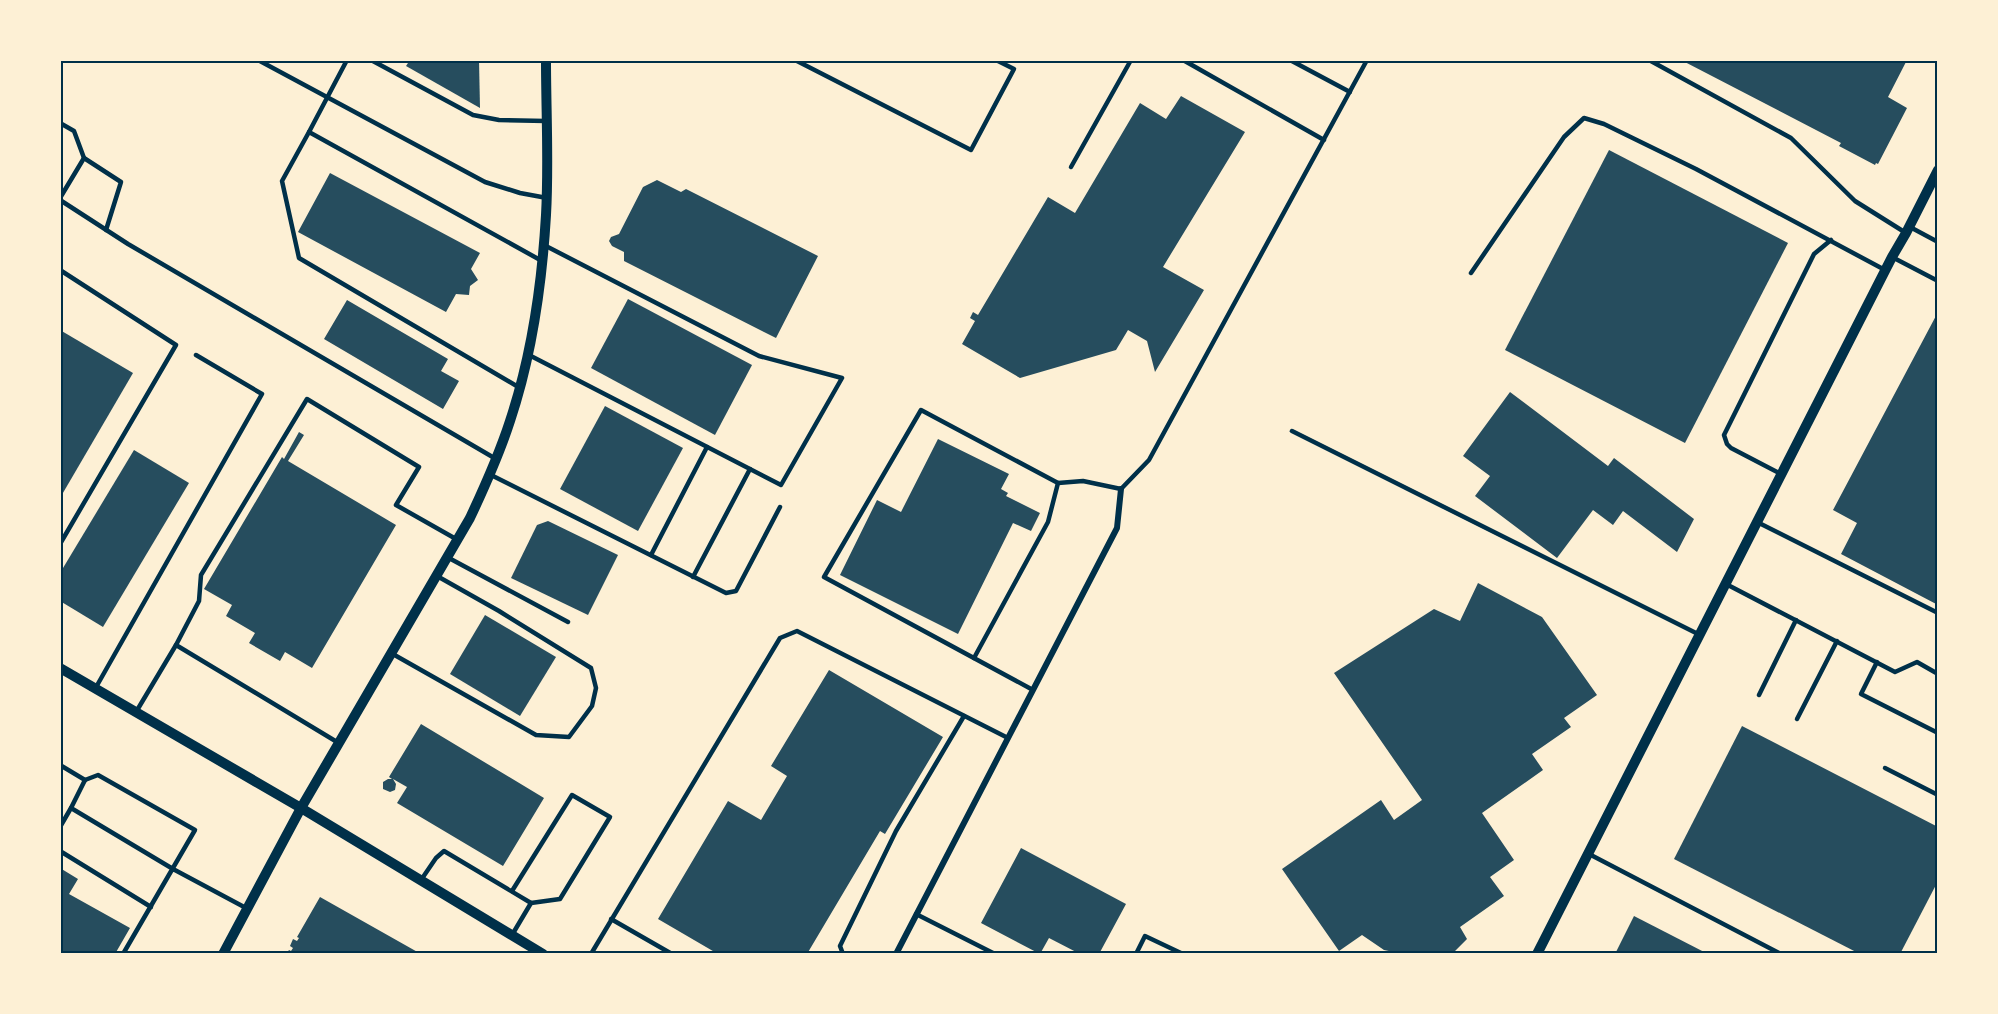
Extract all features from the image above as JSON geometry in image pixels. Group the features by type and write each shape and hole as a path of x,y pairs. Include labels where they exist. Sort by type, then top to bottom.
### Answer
{"street":[{"path":"223,954 301,808 457,540 491,475 511,421 528,355 537,307 544,245 546,60"},
{"path":"1537,954 1938,170"},
{"path":"896,954 1117,528 1121,489"},
{"path":"60,668 301,808 540,953"}],"lane":[{"path":"258,60 485,182 520,194 546,198"},
{"path":"347,60 282,181 299,258 520,388"},
{"path":"371,60 473,115 499,120 546,121"},
{"path":"795,60 970,150 1014,69 996,60"},
{"path":"1071,167 1131,60"},
{"path":"1183,60 1324,140"},
{"path":"1290,60 1350,92"},
{"path":"1033,690 825,577 921,410 1058,483 1083,481 1121,489 1149,460 1367,60"},
{"path":"1649,60 1791,138 1855,201 1908,230 1938,242"},
{"path":"1472,273 1564,136 1584,118 1604,124 1885,270"},
{"path":"60,123 74,131 84,158 121,182 106,230"},
{"path":"309,132 542,261"},
{"path":"84,158 60,199 106,230 496,459"},
{"path":"1781,474 1731,448 1724,435 1814,254 1831,240"},
{"path":"528,355 781,484 842,378 759,356 544,245"},
{"path":"1892,257 1938,281"},
{"path":"60,270 176,345 60,544"},
{"path":"95,688 262,394 196,355"},
{"path":"136,712 199,601 201,575 307,399 419,467 396,505 457,540"},
{"path":"1292,431 1700,635"},
{"path":"651,555 707,447"},
{"path":"693,577 750,469"},
{"path":"491,475 726,593 736,591 780,507"},
{"path":"974,658 1048,522 1058,483"},
{"path":"1757,522 1938,613"},
{"path":"447,557 568,622"},
{"path":"391,653 536,735 569,737 592,706 596,688 591,668 499,611 436,576"},
{"path":"1726,584 1895,672 1917,662 1938,674"},
{"path":"1759,694 1796,621"},
{"path":"591,954 780,638 797,631 1008,738"},
{"path":"1797,719 1837,641"},
{"path":"176,645 338,743"},
{"path":"1877,662 1861,694 1938,733"},
{"path":"843,954 840,946 896,831 964,716"},
{"path":"60,765 85,780"},
{"path":"1885,768 1938,795"},
{"path":"60,827 85,780 98,776 195,830 123,954"},
{"path":"421,880 436,858 444,851 531,903 560,899 610,817 572,795 512,891"},
{"path":"71,808 248,909"},
{"path":"60,851 151,907"},
{"path":"1589,854 1781,954"},
{"path":"512,935 531,903"},
{"path":"916,914 995,954"},
{"path":"611,919 672,954"},
{"path":"1136,954 1145,936 1183,954"}],"building":[{"path":"410,60 479,60 480,108 406,66"},
{"path":"1681,60 1907,60 1888,97 1907,108 1878,164 1875,165 1839,146 1841,143"},
{"path":"1181,96 1245,132 1163,267 1204,290 1155,372 1147,341 1128,330 1116,350 1020,378 962,344 975,321 970,318 973,312 978,315 1048,197 1075,213 1140,103 1166,119"},
{"path":"1609,150 1788,243 1685,443 1505,350"},
{"path":"330,173 480,253 471,269 478,280 470,286 469,295 456,294 446,312 298,232"},
{"path":"657,180 681,192 686,189 818,256 776,338 624,261 624,252 612,246 609,241 611,237 619,234 643,187"},
{"path":"628,299 752,365 715,435 591,368"},
{"path":"347,300 448,359 441,371 459,381 443,409 324,339"},
{"path":"1938,312 1938,605 1841,554 1857,523 1833,510"},
{"path":"60,330 133,373 60,498"},
{"path":"1510,392 1608,466 1614,458 1694,519 1677,552 1623,511 1613,525 1593,510 1557,558 1475,496 1490,476 1463,456"},
{"path":"605,406 683,448 638,531 560,489"},
{"path":"299,432 304,435 288,461 396,525 312,668 285,652 280,661 249,643 255,633 226,616 232,605 204,589"},
{"path":"938,439 1009,474 1001,489 1008,493 1006,496 1040,513 1031,531 1013,523 958,634 840,575 877,500 901,512"},
{"path":"134,450 189,483 103,627 60,601 60,573"},
{"path":"548,521 618,555 588,615 511,578 537,525"},
{"path":"1478,583 1542,617 1597,695 1564,718 1571,727 1532,754 1543,770 1482,813 1514,860 1490,877 1504,896 1460,927 1467,939 1453,953 1403,954 1384,950 1362,935 1339,951 1282,869 1381,800 1394,820 1422,800 1334,673 1434,609 1460,621"},
{"path":"485,615 556,657 520,716 450,674"},
{"path":"829,670 943,737 885,834 880,831 807,954 718,954 658,919 728,801 761,820 787,776 771,766"},
{"path":"421,724 544,798 503,866 397,803 407,787 393,779 396,784 395,790 390,792 383,789 383,782 392,779 389,777"},
{"path":"1742,726 1938,827 1938,881 1900,954 1860,954 1674,859"},
{"path":"1021,848 1126,904 1099,954 1080,954 1049,938 1040,954 981,923"},
{"path":"60,868 78,879 69,894 130,928 115,954 66,954 60,951"},
{"path":"320,897 421,954 286,954 293,948 290,946 293,939 297,941 299,938 297,937"},
{"path":"1634,916 1708,954 1615,954"}]}
